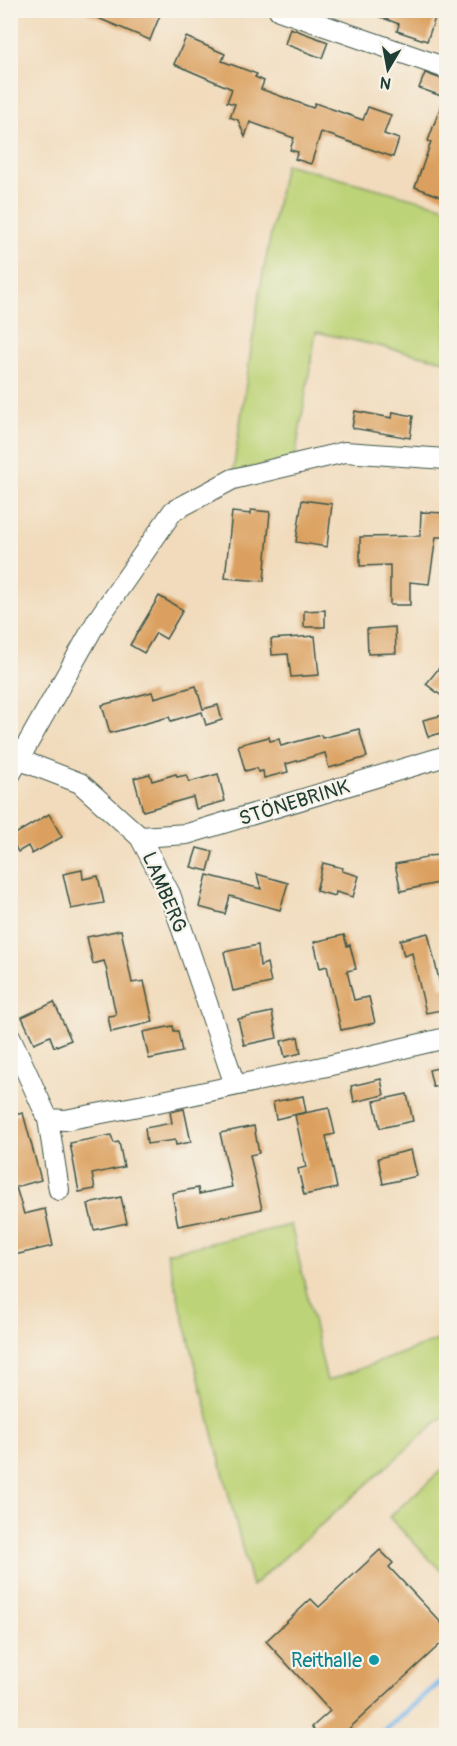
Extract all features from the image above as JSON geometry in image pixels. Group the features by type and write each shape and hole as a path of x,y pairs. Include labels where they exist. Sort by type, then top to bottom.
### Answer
{"street":[{"path":"279,10 447,68"},
{"path":"15,767 99,619 173,511 233,478 345,452 447,459"},
{"name":"STÖNEBRINK","path":"140,837 188,834 447,756"},
{"name":"LAMBERG","path":"15,767 80,783 140,837 170,894 235,1086"},
{"path":"10,1036 48,1119 59,1190"},
{"path":"48,1119 65,1120 235,1086 447,1038"}],"green space":[{"path":"285,164 446,207 446,361 316,332 295,458 233,472 260,289"},
{"path":"291,1225 327,1381 446,1337 446,1414 252,1586 167,1253"},
{"path":"446,1466 446,1576 389,1517"}],"building":[{"path":"79,10 162,10 150,40"},
{"path":"368,10 422,10 436,15 427,41 397,31 399,24 367,12"},
{"path":"290,28 328,42 322,58 285,44"},
{"path":"186,37 225,54 222,61 257,74 255,77 264,81 261,89 313,108 315,103 363,120 368,107 391,115 384,134 399,139 393,157 321,132 311,164 295,159 298,152 290,150 294,138 250,122 245,137 238,120 230,117 235,104 227,102 232,89 174,64"},
{"path":"425,73 447,81 447,199 415,187 444,97 419,88"},
{"path":"355,411 392,418 393,412 413,416 410,438 352,428"},
{"path":"302,500 332,504 327,547 296,542"},
{"path":"251,510 270,512 264,581 225,578 232,512 251,514"},
{"path":"421,512 447,513 447,537 436,537 429,584 410,582 410,605 390,605 390,565 360,566 360,537 420,536"},
{"path":"159,596 183,610 166,639 156,633 144,653 130,645"},
{"path":"325,610 325,627 304,627 304,611"},
{"path":"395,627 396,653 368,654 367,629"},
{"path":"315,636 319,675 291,677 288,654 272,655 271,639"},
{"path":"447,658 447,700 426,684"},
{"path":"196,686 203,709 218,705 222,720 206,725 202,712 171,721 169,717 110,733 102,705 152,692 154,698"},
{"path":"447,714 447,731 428,737 423,720"},
{"path":"359,729 367,757 329,768 325,753 286,764 288,772 264,778 263,771 258,772 257,768 245,771 238,745 269,737 270,741 279,739 281,746 321,735 322,738"},
{"path":"150,774 152,781 176,774 177,777 186,775 189,782 218,774 225,801 196,809 193,797 143,811 134,778"},
{"path":"49,814 62,837 32,854 28,846 18,852 10,837"},
{"path":"197,848 213,852 208,871 191,867"},
{"path":"441,855 447,881 401,891 395,864 426,858 426,856"},
{"path":"323,863 343,868 342,871 359,876 353,897 336,892 335,896 316,891"},
{"path":"82,870 83,879 98,876 104,903 71,909 63,874"},
{"path":"257,874 288,883 280,910 230,896 225,914 199,907 207,875 261,889"},
{"path":"121,930 132,983 144,981 153,1022 111,1032 108,1016 116,1015 106,967 104,961 93,964 87,937"},
{"path":"428,933 441,988 447,987 447,1009 426,1013 412,953 404,956 400,940"},
{"path":"344,935 347,946 350,945 356,969 347,971 354,1000 369,997 375,1023 341,1030 327,966 320,968 314,942"},
{"path":"258,945 260,966 267,963 271,983 233,991 224,952"},
{"path":"54,1002 71,1040 54,1047 50,1036 34,1043 22,1017"},
{"path":"272,1012 277,1038 244,1045 238,1019"},
{"path":"173,1026 174,1031 178,1031 182,1052 149,1059 143,1032"},
{"path":"298,1037 301,1053 285,1057 281,1041"},
{"path":"447,1066 447,1084 433,1087 429,1070"},
{"path":"381,1079 384,1095 354,1102 351,1086"},
{"path":"407,1094 413,1121 380,1128 374,1101"},
{"path":"303,1096 306,1112 276,1119 273,1102"},
{"path":"329,1108 335,1134 326,1136 337,1188 304,1195 298,1169 306,1167 295,1115"},
{"path":"184,1109 191,1142 176,1145 175,1140 147,1144 145,1128 172,1123 170,1112"},
{"path":"23,1113 41,1180 16,1187 24,1214 45,1209 53,1246 10,1256 10,1116"},
{"path":"254,1126 259,1153 250,1155 262,1209 178,1226 172,1193 198,1188 199,1194 232,1187 220,1133"},
{"path":"111,1135 114,1143 119,1142 124,1167 92,1174 95,1189 79,1192 70,1143"},
{"path":"411,1150 417,1176 383,1184 378,1158"},
{"path":"121,1197 127,1223 94,1230 88,1204"},
{"path":"380,1550 393,1563 389,1567 447,1629 447,1638 341,1736 319,1736 312,1727 330,1711 266,1641 311,1599 319,1607"}],"waterway":[{"path":"378,1736 446,1677"}],"place":[{"name":"Reithalle","path":"374,1660"}]}
